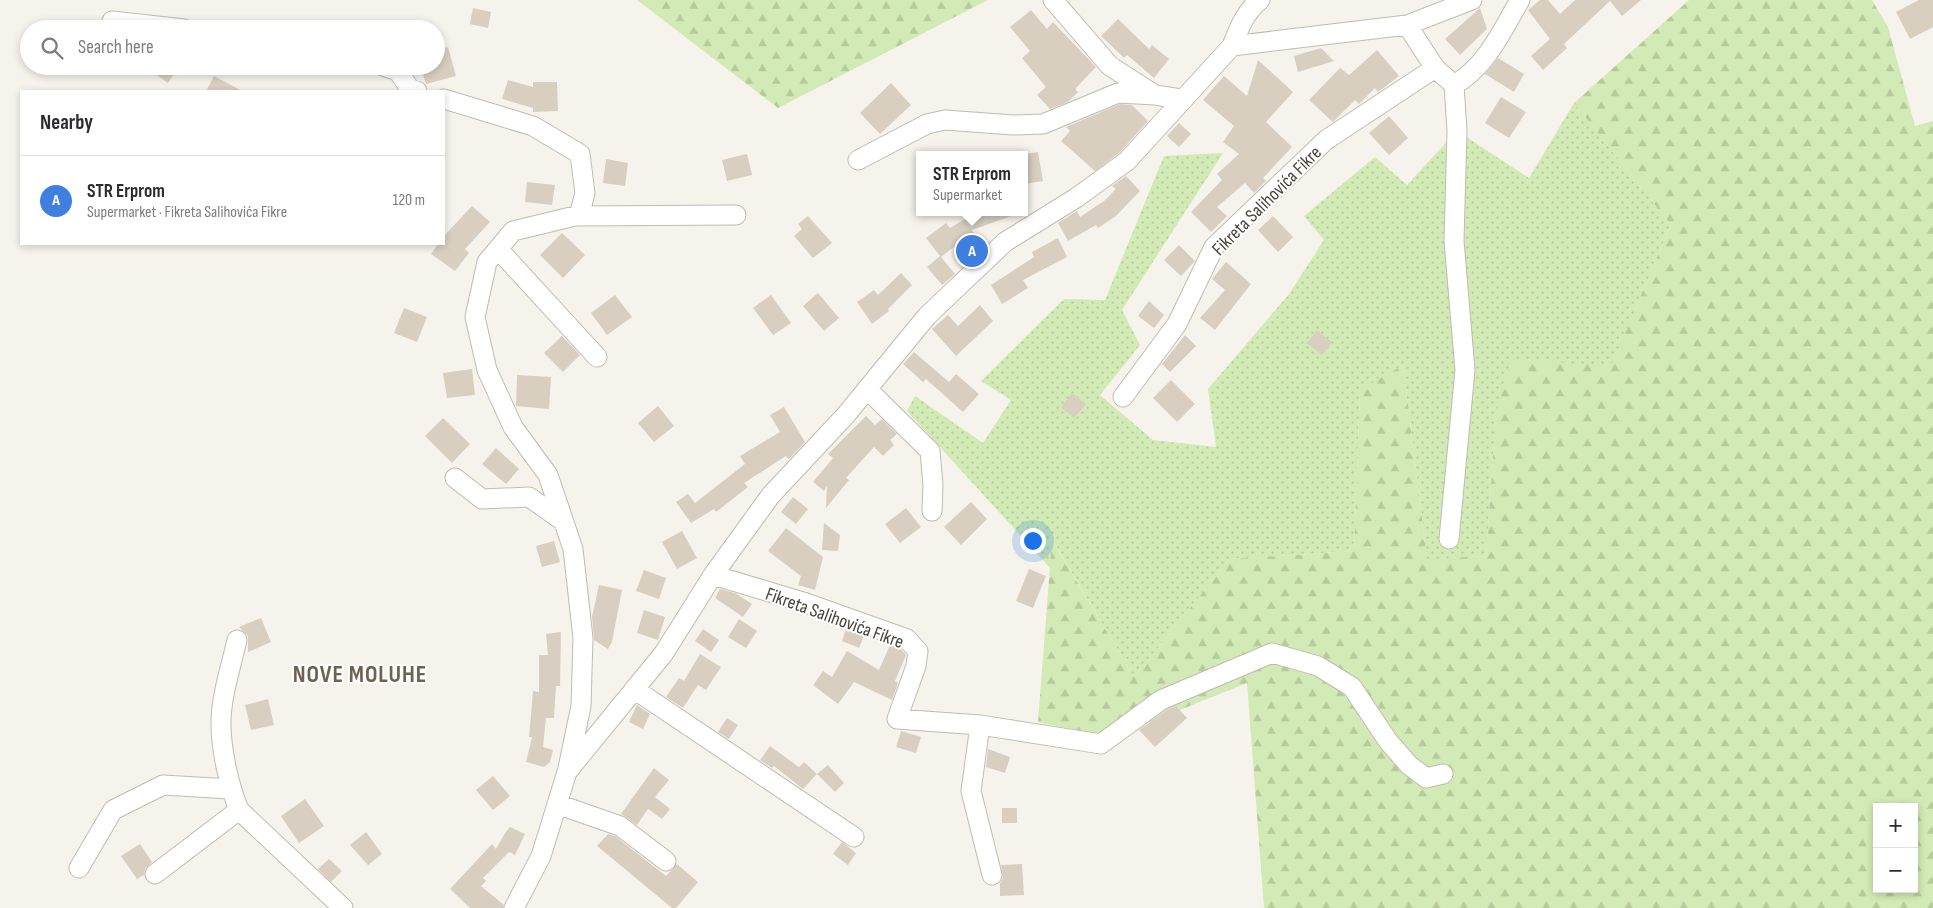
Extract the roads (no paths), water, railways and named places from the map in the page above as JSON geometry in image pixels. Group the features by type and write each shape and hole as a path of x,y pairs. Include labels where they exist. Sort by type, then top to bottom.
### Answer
{"street":[{"path":"1054,0 1110,66 1156,95"},
{"path":"567,772 664,653 713,575 771,495 867,389 927,316 1006,242 1076,198 1127,161 1181,99 1232,46 1240,26 1251,7 1260,0"},
{"path":"1232,46 1407,25 1472,0"},
{"path":"1454,85 1469,77 1495,44 1520,0"},
{"path":"1407,25 1435,68 1454,85 1457,131 1454,242 1465,370 1450,539"},
{"name":"Fikreta Salihovića Fikre","path":"1123,397 1177,324 1214,247 1326,140 1435,68"},
{"path":"401,75 410,89 414,90"},
{"path":"858,160 927,124 945,120 1013,125 1042,124 1118,93 1156,95 1181,99"},
{"path":"445,100 533,126 580,154 584,193 580,216"},
{"path":"514,908 541,856 567,772 581,706 583,638 573,549 548,475 513,427 487,370 476,316 487,262 513,232 580,216 736,215"},
{"path":"498,249 597,357"},
{"path":"867,389 930,451 933,485 932,511"},
{"path":"455,478 482,498 529,497 564,521"},
{"name":"Fikreta Salihovića Fikre","path":"713,575 803,602 907,639 918,651 916,666 897,718 980,725"},
{"path":"237,640 227,683 221,723 230,789 239,810 343,908"},
{"path":"992,875 971,791 980,725 1102,744 1161,700 1272,653 1318,666 1352,687 1388,741 1410,765 1426,778 1443,774"},
{"path":"634,689 854,837"},
{"path":"78,868 112,810 163,785 230,789"},
{"path":"557,804 620,826 666,861"},
{"path":"155,874 239,810"}],"place":[{"name":"STR Erprom","path":"972,251"}],"district":[{"name":"NOVE MOLUHE","path":"360,674"}]}
